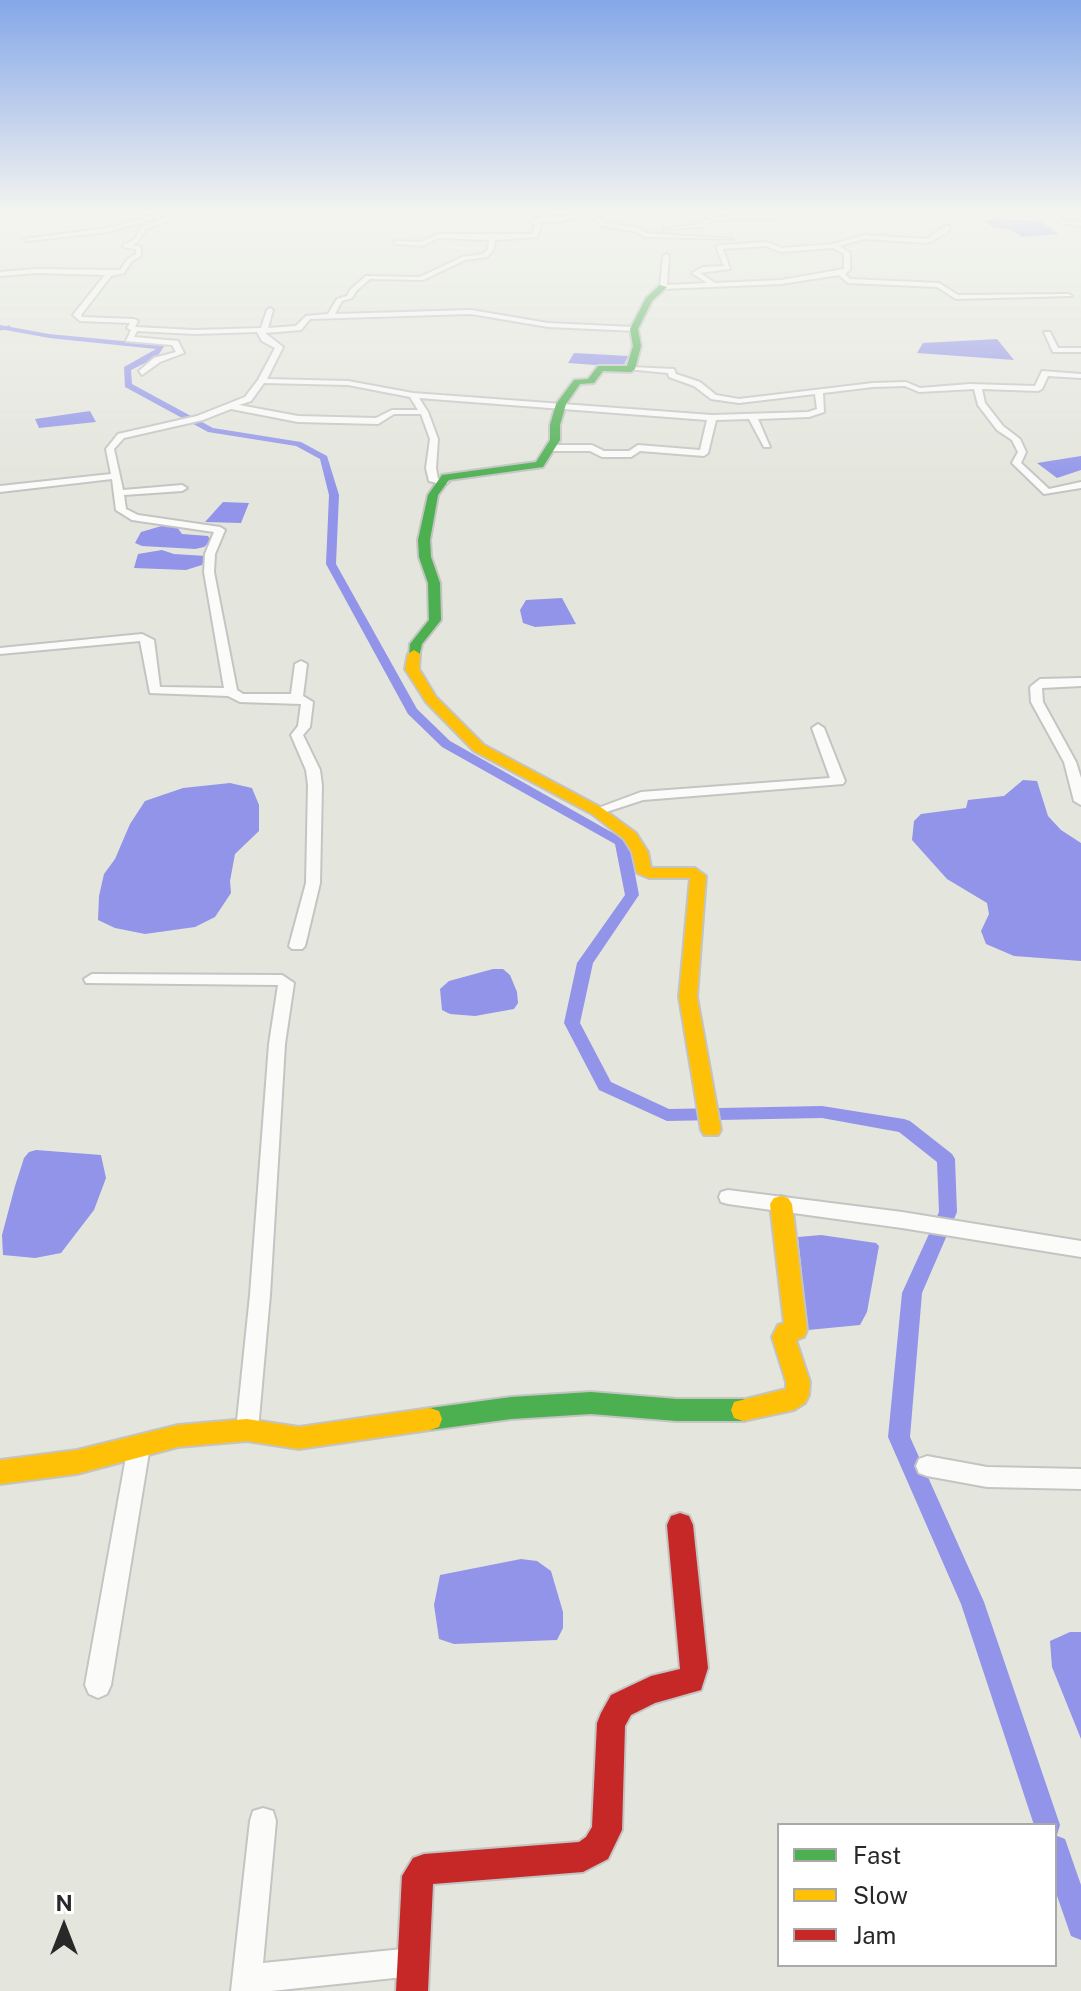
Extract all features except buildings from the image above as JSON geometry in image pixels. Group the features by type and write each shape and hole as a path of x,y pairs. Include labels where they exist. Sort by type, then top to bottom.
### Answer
{"street":[{"path":"87,304 77,317 131,320 135,321 131,328 135,329 263,334 298,328 308,317 471,312 548,325 634,329"},
{"path":"330,317 337,304"},
{"path":"631,369 637,346 634,329 647,304"},
{"path":"263,334 270,310"},
{"path":"135,329 129,339 175,343 180,353 157,360 142,373"},
{"path":"231,692 209,572 210,554 220,530 135,518 121,510 110,449 121,436 200,418 248,399 262,381 279,347 263,334"},
{"path":"1047,334 1056,350 1081,350"},
{"path":"710,1126 688,997 698,876 695,873 649,873 643,870 640,852 630,836 597,811 479,748 431,699 412,669 416,644 435,620 434,583 425,557 424,540 433,495 446,477 539,465 552,448 561,404 577,382 591,381 601,368 671,371 672,375 697,384 722,399 739,401 884,384 906,384 919,390 976,386 1038,389 1045,373 1081,376"},
{"path":"262,381 348,383 413,395 712,418 809,414 821,410 818,390"},
{"path":"976,386 987,411 1000,428 1016,439 1022,452 1016,463 1047,492 1081,485"},
{"path":"413,395 424,412 434,439 431,468 434,481 444,482"},
{"path":"230,406 298,419 378,421 392,412 424,412"},
{"path":"752,416 767,445"},
{"path":"552,448 594,449 602,454 631,454 638,448 704,453 712,418"},
{"path":"0,489 117,476"},
{"path":"119,493 182,488"},
{"path":"0,651 142,637 148,640 154,690 231,692 240,698 297,698 307,702 304,727 297,735 313,770 315,785 313,883 297,946"},
{"path":"297,698 301,664"},
{"path":"1081,682 1040,683 1036,687 1037,702 1070,762 1081,801"},
{"path":"597,811 641,796 838,781 818,728"},
{"path":"92,979 282,980 286,983 277,1044 260,1295 247,1430"},
{"path":"728,1197 902,1220 1081,1249"},
{"path":"0,1472 77,1462 178,1436 247,1430 299,1438 511,1408 591,1403 736,1411 786,1402 797,1395 798,1382 784,1337 786,1332 796,1330 781,1204"},
{"path":"98,1685 139,1446"},
{"path":"927,1466 987,1477 1081,1479"},
{"path":"412,1991 418,1876 424,1869 583,1857 597,1848 607,1830 611,1723 621,1705 651,1690 691,1680 694,1668 680,1525"},
{"path":"263,1821 247,1985 414,1962"}],"water":[{"path":"997,339 1014,360 917,353 923,343"},
{"path":"574,353 628,356 623,367 568,363"},
{"path":"90,411 96,422 39,428 35,419"},
{"path":"1081,456 1081,470 1057,478 1037,463"},
{"path":"223,502 249,503 241,523 205,522"},
{"path":"165,525 177,527 182,534 208,536 211,541 195,549 135,543 141,532"},
{"path":"162,550 206,556 202,565 186,570 134,568 138,554"},
{"path":"562,598 576,624 535,627 523,623 520,610 526,600"},
{"path":"1023,780 1037,781 1048,816 1061,830 1081,843 1081,961 1014,956 986,944 981,931 989,914 987,903 947,879 912,840 914,821 921,814 966,808 968,800 1004,796"},
{"path":"230,783 252,788 259,805 259,831 235,854 231,893 215,917 195,927 145,934 115,928 98,920 104,874 145,801 183,788"},
{"path":"503,969 510,975 517,992 518,1003 514,1009 475,1016 450,1014 442,1010 440,989 449,981"},
{"path":"36,1150 101,1155 106,1178 94,1210 61,1253 35,1258 3,1255 2,1235 15,1186 24,1158"},
{"path":"821,1235 879,1246 867,1312 860,1325 808,1330 798,1237"},
{"path":"521,1559 537,1561 551,1571 563,1612 563,1628 557,1640 454,1644 439,1639 434,1605 440,1575"},
{"path":"1070,1632 1081,1632 1081,1739 1052,1667 1050,1641"}],"waterway":[{"path":"0,327 49,336 162,347 154,355 127,369 128,385 211,430 298,444 324,458 334,495 331,564 412,711 446,744 622,842 632,895 585,963 572,1023 605,1086 667,1115 822,1112 904,1126 946,1159 948,1212 912,1293 899,1437 972,1602 1046,1823"},
{"path":"0,329 9,327"},
{"path":"1057,1855 1081,1926"}],"traffic: fast":[{"path":"414,654 416,644 435,620 434,583 425,557 424,540 433,495 446,477 539,465 555,440 555,425 561,404 577,382 591,381 601,368 631,369 637,346 634,329 647,304"},
{"path":"430,1419 511,1408 591,1403 677,1410 743,1410"}],"traffic: slow":[{"path":"414,654 412,669 431,699 479,748 597,811 630,836 640,852 643,870 649,873 695,873 698,876 688,997 711,1130"},
{"path":"743,1410 786,1402 797,1395 798,1382 784,1337 786,1332 796,1330 781,1204"},
{"path":"0,1472 77,1462 178,1436 247,1430 299,1438 430,1419"}],"traffic: jam":[{"path":"412,1991 418,1876 424,1869 583,1857 597,1848 607,1830 611,1723 621,1705 651,1690 691,1680 694,1668 680,1525"}]}
